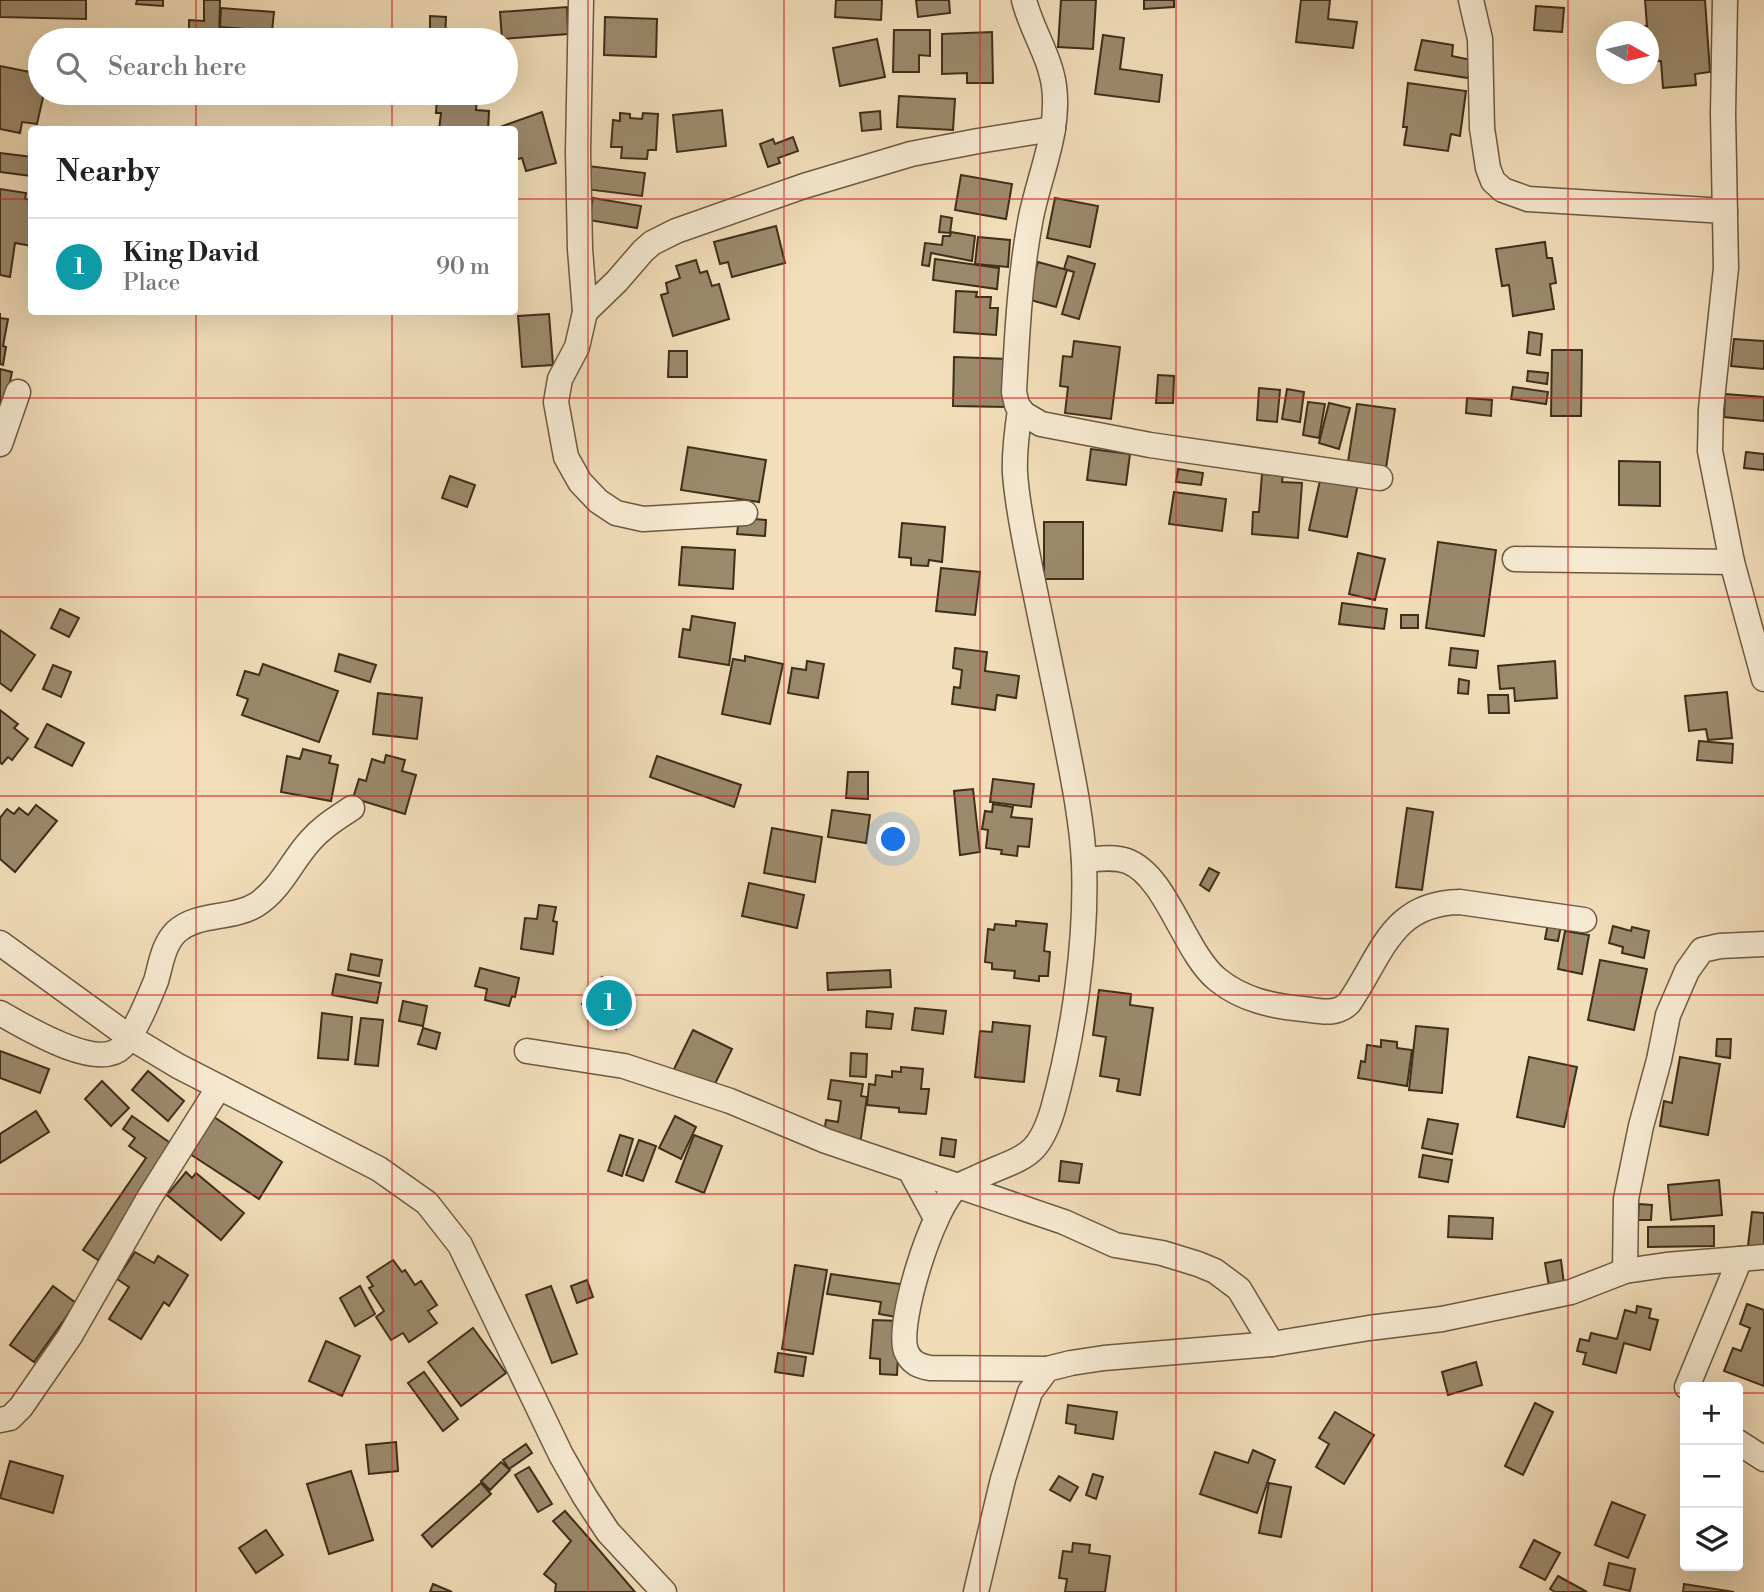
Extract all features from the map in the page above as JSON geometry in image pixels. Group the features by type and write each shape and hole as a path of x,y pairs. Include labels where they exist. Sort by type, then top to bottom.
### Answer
{"street":[{"path":"581,0 578,152 580,249 585,312 577,347 560,379 556,402 566,457 580,482 616,513 643,519 745,513"},
{"path":"1024,0 1051,71 1055,104 1053,129 1032,215 1024,263 1014,392 1020,410 1014,459 1018,508 1072,776 1084,860 1084,903 1072,1027 1053,1108 1042,1140 1028,1154 957,1187 936,1218 919,1267 906,1321 905,1345 911,1360 930,1368 1047,1369 1093,1360 1272,1345 1369,1328 1442,1320 1571,1292 1625,1271 1752,1258"},
{"path":"1471,0 1480,39 1482,128 1488,167 1493,181 1503,190 1528,200 1725,211"},
{"path":"1725,0 1724,296 1709,432 1710,451 1732,562 1764,679"},
{"path":"585,312 643,251 676,231 804,186 911,155 1053,129"},
{"path":"0,444 18,392"},
{"path":"1020,410 1041,424 1150,445 1380,478"},
{"path":"1515,559 1732,562"},
{"path":"0,1013 55,1044 90,1053 110,1053 121,1048 146,1005 165,948 175,933 191,923 242,911 257,904 284,879 318,832 352,808"},
{"path":"1084,860 1123,860 1134,864 1165,902 1204,964 1221,982 1263,1003 1326,1013 1344,1008 1349,1003 1395,930 1414,912 1423,908 1460,902 1584,920"},
{"path":"0,943 128,1036 178,1066 379,1169 427,1203 460,1245 561,1455 585,1497 608,1532 664,1592"},
{"path":"1625,1271 1626,1199 1640,1126 1672,1004 1687,971 1702,950 1720,946 1764,944"},
{"path":"527,1051 624,1066 730,1101 810,1135 1064,1222 1115,1245 1162,1252 1215,1270 1239,1289 1272,1345"},
{"path":"0,1420 10,1418 22,1407 70,1336 149,1198 219,1087"},
{"path":"910,1170 936,1218"},
{"path":"1690,1382 1752,1258"},
{"path":"976,1592 1003,1479 1030,1392 1047,1369"},
{"path":"1741,1445 1764,1459"}],"building":[{"path":"0,0 86,0 86,19 0,17"},
{"path":"137,0 163,0 163,6 136,4"},
{"path":"204,0 220,0 219,28 189,28 189,20 204,21"},
{"path":"836,0 882,0 881,20 835,17"},
{"path":"916,0 949,0 950,13 918,17"},
{"path":"1061,0 1096,0 1093,49 1058,47"},
{"path":"1144,0 1174,0 1174,7 1144,9"},
{"path":"1301,0 1330,0 1328,19 1357,22 1353,48 1296,42"},
{"path":"1645,0 1705,0 1710,72 1695,74 1696,85 1663,88 1659,61 1659,21 1647,21"},
{"path":"1536,6 1564,8 1562,32 1534,30"},
{"path":"567,7 568,34 518,38 518,28 501,28 500,12"},
{"path":"221,8 274,12 272,28 220,27"},
{"path":"430,16 446,17 446,28 430,28"},
{"path":"605,17 657,19 656,57 604,55"},
{"path":"894,30 930,30 930,56 919,55 919,72 893,72"},
{"path":"992,32 993,83 967,83 967,73 942,74 942,34"},
{"path":"1103,35 1124,38 1120,69 1162,75 1159,102 1095,94"},
{"path":"877,39 885,77 840,86 833,48"},
{"path":"1422,40 1453,45 1452,56 1471,60 1468,78 1415,70"},
{"path":"0,66 28,72 28,105 41,105 37,124 22,122 20,133 0,129"},
{"path":"1408,83 1466,91 1460,136 1451,134 1448,151 1404,145 1407,127 1403,127"},
{"path":"899,96 955,99 953,130 897,127"},
{"path":"436,105 476,105 476,110 489,111 488,126 439,126 441,113 436,113"},
{"path":"722,110 726,146 677,152 673,115"},
{"path":"880,111 881,129 862,131 860,113"},
{"path":"542,112 556,163 526,171 522,158 518,159 518,126 503,126"},
{"path":"620,113 630,114 630,118 642,119 643,113 658,114 656,150 648,150 647,159 621,158 622,147 611,147 613,120 620,121"},
{"path":"793,137 798,151 778,158 780,163 768,167 760,144 773,139 775,144"},
{"path":"0,153 28,156 28,176 0,172"},
{"path":"588,166 645,173 642,196 585,189"},
{"path":"961,175 1012,184 1006,219 955,210"},
{"path":"0,189 26,193 28,245 15,243 10,277 0,275"},
{"path":"593,198 641,206 637,228 589,220"},
{"path":"1055,198 1098,206 1090,247 1047,238"},
{"path":"941,216 952,218 950,233 939,232"},
{"path":"776,226 785,263 732,277 728,262 720,264 714,242"},
{"path":"951,232 975,236 972,261 931,253 929,266 922,265 925,243 942,245 943,236 950,236"},
{"path":"978,237 1010,240 1008,267 975,264"},
{"path":"1545,242 1547,258 1552,258 1556,283 1550,284 1554,309 1513,316 1509,285 1502,286 1496,249"},
{"path":"1068,256 1095,264 1079,319 1062,314 1074,272 1064,269"},
{"path":"935,259 999,268 997,289 933,280"},
{"path":"696,260 700,273 707,271 712,286 719,284 729,319 673,336 661,295 668,293 666,283 680,278 676,266"},
{"path":"1038,262 1067,270 1056,307 1027,299"},
{"path":"956,291 977,292 976,297 991,297 990,308 998,308 996,335 954,332"},
{"path":"549,314 553,365 522,367 518,316"},
{"path":"0,318 8,319 3,365 0,364"},
{"path":"1529,332 1542,334 1540,355 1527,353"},
{"path":"1734,339 1764,341 1764,369 1731,366"},
{"path":"1074,341 1120,347 1111,419 1065,413 1068,387 1060,386 1063,356 1072,357"},
{"path":"1552,350 1582,350 1581,416 1551,416"},
{"path":"669,351 687,351 687,377 668,377"},
{"path":"954,357 1008,359 1007,407 953,406"},
{"path":"0,369 12,372 1,425 0,425"},
{"path":"1528,371 1548,373 1547,384 1527,381"},
{"path":"1158,375 1174,376 1173,403 1156,403"},
{"path":"1513,387 1548,392 1546,404 1511,399"},
{"path":"1259,388 1280,390 1277,422 1257,420"},
{"path":"1287,389 1304,392 1300,422 1282,419"},
{"path":"1725,394 1764,397 1764,421 1724,417"},
{"path":"1467,398 1492,400 1491,416 1466,413"},
{"path":"1308,402 1325,404 1319,438 1303,435"},
{"path":"1329,403 1350,408 1339,449 1319,443"},
{"path":"1357,404 1395,409 1386,468 1348,462"},
{"path":"688,447 766,460 759,502 681,490"},
{"path":"1091,449 1130,454 1126,485 1087,480"},
{"path":"1746,452 1764,454 1764,470 1744,468"},
{"path":"1619,461 1660,462 1660,506 1619,505"},
{"path":"1178,469 1203,473 1201,485 1176,482"},
{"path":"1262,474 1283,475 1282,482 1302,483 1298,538 1252,534 1253,512 1259,512"},
{"path":"450,476 475,485 467,507 442,498"},
{"path":"1321,476 1358,484 1347,537 1309,530"},
{"path":"1174,492 1226,499 1222,531 1169,524"},
{"path":"739,518 766,520 765,536 737,534"},
{"path":"1044,522 1083,522 1083,579 1044,579"},
{"path":"902,523 945,527 942,562 929,560 928,566 911,565 911,558 899,557"},
{"path":"1438,542 1496,550 1484,636 1426,628"},
{"path":"682,547 735,550 733,589 679,585"},
{"path":"1358,553 1385,559 1375,600 1349,594"},
{"path":"941,568 980,572 975,615 936,611"},
{"path":"1342,603 1387,609 1384,629 1339,624"},
{"path":"60,609 79,618 69,637 51,628"},
{"path":"1401,615 1418,615 1418,628 1401,628"},
{"path":"692,616 735,623 729,665 679,657 683,629 690,630"},
{"path":"0,630 35,655 11,691 0,683"},
{"path":"955,648 987,652 985,671 1019,676 1016,698 997,695 995,710 952,704 954,687 960,688 962,670 953,668"},
{"path":"1451,648 1478,651 1476,668 1449,665"},
{"path":"339,654 376,665 370,682 335,671"},
{"path":"745,656 783,664 770,724 722,714 733,659 745,661"},
{"path":"807,661 824,664 818,698 788,693 792,668 806,670"},
{"path":"1555,661 1557,698 1515,701 1514,688 1500,689 1498,666"},
{"path":"263,664 338,691 319,742 242,715 248,699 237,695 245,671 259,675"},
{"path":"53,665 71,672 61,697 43,689"},
{"path":"1459,679 1469,681 1468,694 1458,693"},
{"path":"1727,692 1732,738 1708,740 1706,729 1689,731 1685,696"},
{"path":"378,693 422,698 417,739 373,734"},
{"path":"1488,695 1508,695 1509,713 1489,713"},
{"path":"0,710 18,724 14,728 28,739 12,760 8,757 2,764 0,763"},
{"path":"47,724 84,743 72,766 35,747"},
{"path":"1699,741 1733,744 1732,763 1697,760"},
{"path":"303,749 331,756 329,763 338,765 331,801 281,792 287,756 300,759"},
{"path":"386,755 405,760 402,771 416,775 405,814 353,798 359,779 366,781 372,759 384,763"},
{"path":"657,756 741,785 734,807 650,777"},
{"path":"848,772 868,772 868,799 846,798"},
{"path":"993,779 1034,784 1031,807 990,802"},
{"path":"973,789 980,852 960,855 954,791"},
{"path":"993,804 1013,807 1011,817 1032,819 1029,847 1018,846 1017,856 986,848 988,830 982,829 985,811 992,812"},
{"path":"36,805 57,821 15,872 0,859 0,818 7,809 14,814 19,808 28,815"},
{"path":"1407,808 1433,812 1422,890 1396,887"},
{"path":"832,810 870,815 866,843 828,837"},
{"path":"772,828 822,837 815,882 764,873"},
{"path":"1209,868 1219,873 1209,891 1200,885"},
{"path":"749,883 804,895 797,928 742,916"},
{"path":"539,905 556,907 553,921 557,922 553,954 521,949 525,918 537,919"},
{"path":"1549,918 1562,920 1558,941 1545,939"},
{"path":"1016,921 1047,924 1044,951 1050,952 1048,976 1039,976 1039,981 1014,978 1015,971 992,969 992,963 985,962 988,929 994,930 995,924 1016,926"},
{"path":"1613,926 1631,931 1632,927 1649,931 1644,958 1622,953 1623,947 1609,943"},
{"path":"1565,931 1589,935 1582,974 1558,969"},
{"path":"351,954 382,960 379,976 348,970"},
{"path":"1600,960 1647,969 1634,1030 1588,1020"},
{"path":"480,968 519,978 515,997 512,996 509,1006 485,1000 487,989 475,986"},
{"path":"890,970 891,987 828,990 827,973"},
{"path":"336,974 381,983 377,1003 332,995"},
{"path":"602,977 635,1002 616,1029 582,1004"},
{"path":"1099,990 1131,994 1130,1005 1153,1008 1140,1095 1117,1091 1119,1079 1100,1076 1106,1037 1093,1035"},
{"path":"403,1001 427,1006 423,1026 399,1021"},
{"path":"915,1008 946,1011 943,1034 912,1030"},
{"path":"867,1011 893,1014 891,1029 866,1027"},
{"path":"322,1013 352,1017 348,1060 318,1058"},
{"path":"361,1018 383,1020 378,1066 355,1064"},
{"path":"993,1022 1030,1026 1024,1082 975,1077 980,1031 992,1032"},
{"path":"1416,1026 1448,1029 1442,1093 1409,1090"},
{"path":"423,1028 440,1033 436,1049 418,1044"},
{"path":"693,1030 732,1049 712,1090 673,1071"},
{"path":"1717,1039 1731,1039 1730,1058 1716,1056"},
{"path":"1381,1040 1397,1042 1397,1048 1412,1050 1407,1086 1358,1078 1361,1061 1365,1062 1367,1045 1381,1047"},
{"path":"0,1051 49,1069 40,1093 0,1078"},
{"path":"851,1053 867,1054 866,1077 850,1076"},
{"path":"1529,1057 1577,1067 1564,1127 1517,1117"},
{"path":"1680,1057 1720,1064 1708,1135 1660,1126 1664,1101 1672,1103"},
{"path":"901,1067 923,1069 921,1089 929,1089 926,1114 867,1105 869,1084 875,1085 876,1075 892,1077 892,1071 901,1072"},
{"path":"148,1071 184,1101 168,1121 132,1090"},
{"path":"831,1080 863,1084 861,1096 867,1097 860,1145 823,1140 826,1120 838,1122 841,1101 828,1099"},
{"path":"102,1081 129,1108 111,1126 85,1099"},
{"path":"36,1111 49,1132 0,1163 0,1134"},
{"path":"132,1116 176,1147 98,1260 83,1250 146,1158 129,1146 135,1138 123,1129"},
{"path":"675,1116 696,1127 681,1159 659,1148"},
{"path":"214,1117 282,1162 259,1199 190,1154"},
{"path":"1428,1119 1458,1124 1452,1154 1422,1148"},
{"path":"620,1135 633,1139 622,1176 608,1171"},
{"path":"694,1135 722,1146 704,1193 676,1182"},
{"path":"942,1138 956,1140 954,1157 940,1155"},
{"path":"639,1140 656,1146 643,1181 626,1175"},
{"path":"1423,1155 1452,1160 1448,1182 1419,1177"},
{"path":"1061,1161 1082,1164 1079,1183 1059,1181"},
{"path":"186,1172 192,1178 196,1173 244,1213 221,1240 167,1195"},
{"path":"1719,1180 1722,1215 1671,1220 1668,1185"},
{"path":"1639,1204 1652,1205 1651,1220 1638,1220"},
{"path":"1752,1212 1764,1213 1764,1248 1748,1246"},
{"path":"1449,1216 1493,1218 1492,1239 1448,1237"},
{"path":"1714,1226 1714,1246 1648,1247 1648,1227"},
{"path":"135,1252 154,1263 158,1256 188,1275 169,1306 164,1302 141,1339 109,1319 129,1287 117,1279"},
{"path":"393,1260 402,1272 405,1270 415,1285 421,1281 437,1305 428,1311 437,1323 409,1342 403,1333 391,1340 376,1317 384,1311 369,1288 373,1286 367,1277"},
{"path":"1561,1260 1564,1284 1549,1286 1545,1263"},
{"path":"795,1265 827,1270 813,1354 782,1349"},
{"path":"831,1274 907,1285 902,1318 879,1314 881,1302 827,1294"},
{"path":"587,1280 593,1297 577,1303 571,1286"},
{"path":"53,1286 76,1303 34,1362 10,1345"},
{"path":"360,1286 375,1314 355,1326 340,1298"},
{"path":"551,1286 577,1354 552,1363 526,1295"},
{"path":"1747,1304 1764,1310 1764,1386 1724,1371 1733,1348 1741,1351 1750,1328 1740,1324"},
{"path":"1637,1306 1651,1309 1649,1318 1658,1320 1650,1350 1624,1343 1616,1373 1583,1364 1586,1353 1577,1351 1580,1339 1589,1341 1591,1333 1617,1339 1625,1310 1636,1313"},
{"path":"873,1320 900,1321 897,1375 880,1374 880,1359 870,1358"},
{"path":"473,1328 506,1373 461,1406 428,1362"},
{"path":"326,1341 360,1356 342,1396 309,1381"},
{"path":"778,1353 806,1357 803,1376 775,1372"},
{"path":"1476,1362 1482,1385 1448,1395 1442,1372"},
{"path":"424,1372 458,1419 443,1431 408,1383"},
{"path":"1535,1403 1553,1412 1523,1475 1505,1466"},
{"path":"1068,1405 1117,1412 1113,1439 1075,1433 1076,1425 1066,1423"},
{"path":"1335,1412 1374,1435 1344,1484 1316,1467 1329,1444 1319,1438"},
{"path":"396,1442 398,1471 369,1474 366,1445"},
{"path":"526,1444 532,1453 509,1469 503,1460"},
{"path":"1253,1450 1275,1460 1257,1513 1200,1494 1215,1452 1248,1463"},
{"path":"10,1461 63,1476 53,1513 0,1498"},
{"path":"501,1462 510,1470 490,1490 481,1481"},
{"path":"529,1467 552,1504 538,1512 515,1475"},
{"path":"351,1471 373,1540 329,1554 307,1484"},
{"path":"1093,1474 1103,1477 1096,1499 1086,1495"},
{"path":"1059,1476 1078,1487 1070,1501 1050,1490"},
{"path":"481,1483 491,1494 432,1547 422,1535"},
{"path":"1269,1483 1291,1487 1281,1537 1259,1533"},
{"path":"1612,1502 1645,1515 1628,1558 1595,1545"},
{"path":"565,1511 635,1592 555,1592 556,1584 544,1574 571,1541 553,1521"},
{"path":"266,1530 283,1555 256,1573 239,1548"},
{"path":"1534,1540 1560,1553 1545,1580 1520,1567"},
{"path":"1073,1543 1090,1545 1089,1553 1110,1556 1105,1592 1065,1592 1067,1579 1059,1578 1063,1551 1072,1552"},
{"path":"1609,1563 1635,1569 1630,1591 1604,1585"},
{"path":"1558,1576 1587,1592 1555,1592 1550,1589"},
{"path":"433,1584 452,1592 430,1592"},
{"path":"1684,1584 1734,1592 1683,1592"}],"place":[{"name":"King David","path":"609,1003"}]}
